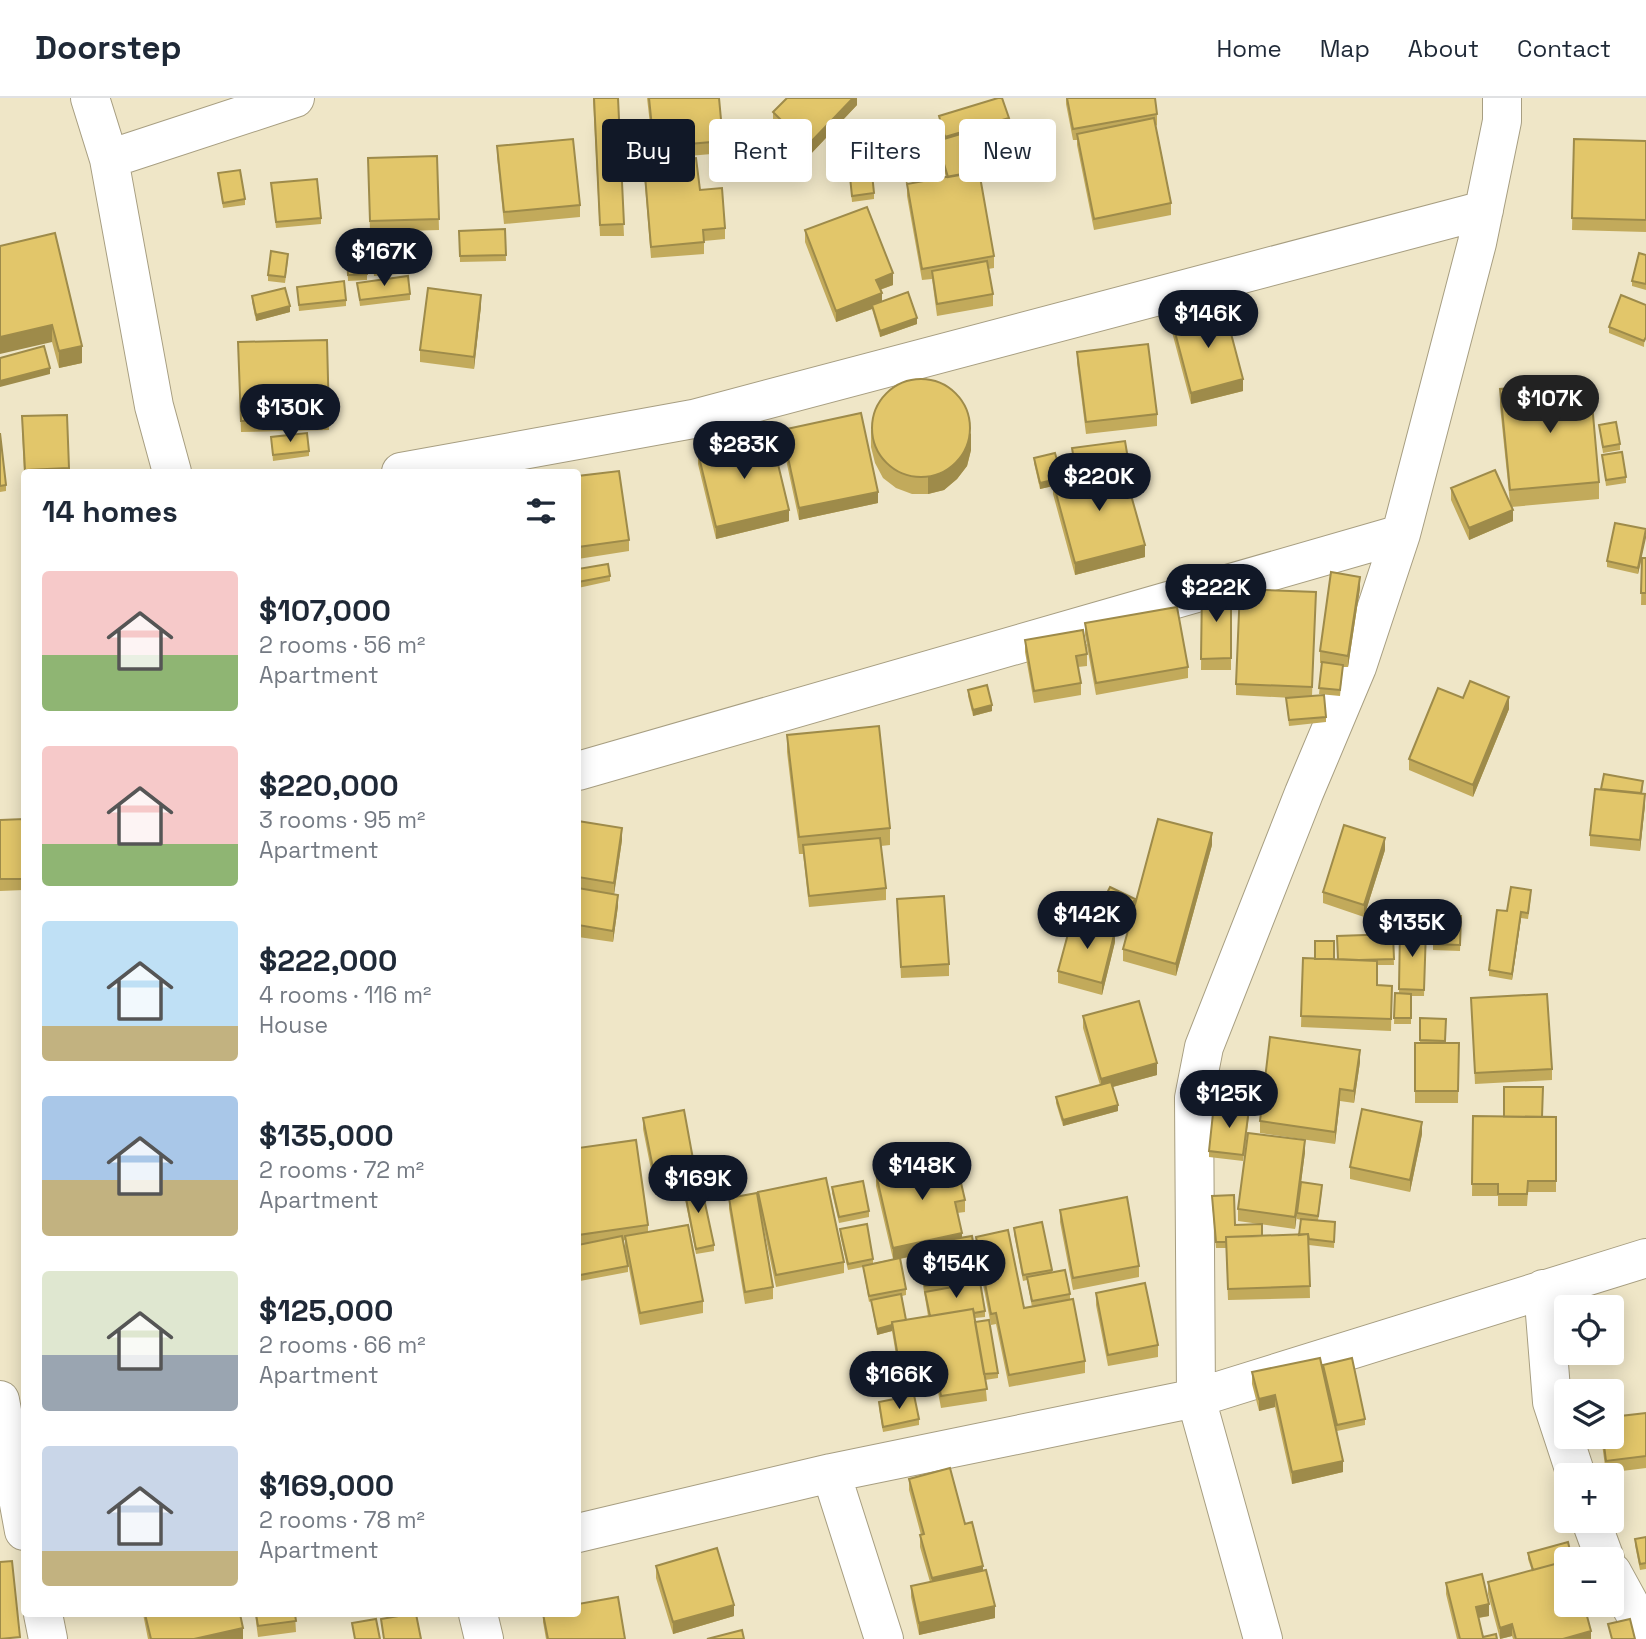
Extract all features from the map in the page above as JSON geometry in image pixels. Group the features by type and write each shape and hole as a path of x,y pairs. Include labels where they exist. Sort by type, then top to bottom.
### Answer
{"street":[{"path":"90,98 109,159 154,406 171,469"},
{"path":"109,159 295,98"},
{"path":"1263,1639 1196,1398 1194,1098 1204,1047 1304,793 1357,667 1401,534 1477,243 1502,121 1502,98"},
{"path":"418,469 693,419 1484,210"},
{"path":"581,770 1401,534"},
{"path":"581,1532 831,1473 1196,1398 1646,1258"},
{"path":"1543,1289 1552,1402 1572,1463"},
{"path":"0,1400 21,1515"},
{"path":"831,1473 884,1639"},
{"path":"1624,1594 1646,1633"},
{"path":"44,1617 48,1639"},
{"path":"479,1617 484,1639"}],"building":[{"path":"594,98 618,98 619,119 602,119 602,182 622,182 624,224 600,225"},
{"path":"649,98 719,98 721,119 709,119 709,142 695,143 695,119 651,119"},
{"path":"787,98 853,98 833,119 826,119 826,126 812,141 812,119 780,119 773,112"},
{"path":"1002,98 1009,118 959,119 959,133 945,137 945,119 940,119 939,116"},
{"path":"1067,98 1155,98 1157,114 1073,129"},
{"path":"1154,118 1171,203 1094,219 1077,134"},
{"path":"959,134 959,175 948,177 945,167 945,139"},
{"path":"573,139 580,205 504,212 497,146"},
{"path":"1574,139 1646,141 1646,220 1572,218"},
{"path":"437,156 439,219 370,221 368,158"},
{"path":"695,158 700,190 722,188 725,228 703,230 704,242 651,247 646,182 695,182"},
{"path":"240,170 245,199 223,203 218,173"},
{"path":"959,175 959,182 981,182 994,256 922,269 907,184 945,182 945,177"},
{"path":"317,179 321,218 276,222 271,183"},
{"path":"851,182 873,182 874,193 852,196"},
{"path":"867,207 893,273 876,280 882,293 836,311 805,230"},
{"path":"505,229 506,255 460,256 459,231"},
{"path":"55,233 82,346 59,351 52,325 0,337 0,246"},
{"path":"364,235 367,274 348,275 346,236"},
{"path":"406,242 409,267 374,270 372,245"},
{"path":"271,251 288,254 285,277 268,275"},
{"path":"1639,253 1646,255 1646,284 1632,281"},
{"path":"987,261 993,294 937,304 932,271"},
{"path":"408,276 410,294 360,300 357,283"},
{"path":"344,281 346,300 299,305 297,287"},
{"path":"285,288 290,306 256,315 252,296"},
{"path":"428,288 481,295 474,357 420,350"},
{"path":"908,292 917,318 880,331 872,305"},
{"path":"1621,295 1646,305 1644,341 1609,327"},
{"path":"1224,307 1243,379 1191,393 1172,321"},
{"path":"327,340 329,418 241,421 238,342"},
{"path":"1148,344 1157,414 1086,422 1077,352"},
{"path":"44,346 50,368 0,381 0,358"},
{"path":"921,379 940,383 956,393 966,409 970,428 966,447 956,463 940,473 921,477 902,473 886,463 876,447 872,428 876,409 886,393 902,383"},
{"path":"1590,381 1599,482 1510,490 1500,389"},
{"path":"861,413 878,492 799,508 782,430"},
{"path":"67,415 69,468 25,469 22,416"},
{"path":"1616,422 1620,444 1603,447 1599,425"},
{"path":"0,433 6,485 0,486"},
{"path":"307,433 309,451 273,455 271,437"},
{"path":"771,435 789,510 716,527 698,453"},
{"path":"1125,441 1129,465 1123,466 1122,463 1076,472 1072,448"},
{"path":"1622,452 1626,477 1606,480 1602,455"},
{"path":"1055,453 1062,478 1040,483 1034,458"},
{"path":"1122,463 1145,545 1075,563 1053,482"},
{"path":"1495,470 1513,510 1469,528 1451,488"},
{"path":"619,471 629,540 581,547 581,476"},
{"path":"1615,523 1646,529 1638,568 1607,561"},
{"path":"1642,558 1646,558 1646,593 1641,593"},
{"path":"608,564 610,576 581,581 581,568"},
{"path":"1331,572 1360,577 1348,656 1320,651"},
{"path":"1202,589 1231,589 1231,658 1201,659"},
{"path":"1240,589 1316,592 1312,687 1236,684"},
{"path":"1177,607 1188,667 1096,683 1085,623"},
{"path":"1083,630 1087,654 1076,656 1081,683 1034,691 1025,640"},
{"path":"1322,662 1343,665 1340,690 1319,688"},
{"path":"1470,681 1509,697 1473,785 1409,759 1438,688 1463,698"},
{"path":"987,685 992,705 973,710 968,690"},
{"path":"1324,695 1326,717 1289,720 1286,698"},
{"path":"879,726 890,828 799,837 787,735"},
{"path":"1604,774 1643,781 1641,793 1601,789"},
{"path":"1595,789 1645,794 1640,840 1590,835"},
{"path":"21,819 21,879 0,879 0,820"},
{"path":"1158,819 1212,833 1176,964 1123,949"},
{"path":"581,821 622,828 614,883 581,878"},
{"path":"1344,825 1385,838 1364,905 1323,892"},
{"path":"880,838 886,888 809,896 803,845"},
{"path":"1110,887 1135,899 1123,923 1098,911"},
{"path":"1511,887 1531,890 1528,913 1521,912 1512,974 1489,970 1497,910 1507,911"},
{"path":"581,889 618,895 613,931 581,926"},
{"path":"944,896 949,964 901,967 897,899"},
{"path":"1433,916 1461,916 1460,945 1433,944"},
{"path":"1072,919 1115,931 1102,983 1058,971"},
{"path":"1400,929 1426,930 1424,990 1399,989"},
{"path":"1393,934 1394,959 1338,959 1337,936"},
{"path":"1315,941 1334,941 1334,959 1315,959"},
{"path":"1303,958 1377,961 1377,985 1392,986 1391,1019 1301,1016"},
{"path":"1395,993 1411,994 1411,1018 1394,1018"},
{"path":"1547,994 1552,1069 1475,1073 1471,998"},
{"path":"1139,1001 1157,1063 1101,1079 1083,1016"},
{"path":"1420,1018 1446,1019 1445,1041 1420,1040"},
{"path":"1270,1037 1360,1050 1354,1091 1340,1089 1335,1132 1260,1121"},
{"path":"1415,1043 1459,1043 1458,1091 1415,1091"},
{"path":"1111,1082 1118,1105 1063,1120 1056,1097"},
{"path":"1504,1087 1543,1087 1542,1117 1504,1117"},
{"path":"1214,1104 1249,1109 1243,1155 1209,1151"},
{"path":"1362,1109 1422,1122 1410,1180 1350,1167"},
{"path":"684,1110 695,1170 655,1178 643,1118"},
{"path":"1473,1116 1556,1117 1556,1181 1528,1181 1527,1194 1498,1194 1498,1184 1472,1184"},
{"path":"1248,1133 1305,1140 1295,1217 1238,1209"},
{"path":"636,1140 648,1225 581,1235 581,1148"},
{"path":"955,1157 965,1200 955,1202 962,1233 893,1248 876,1174"},
{"path":"826,1178 844,1262 776,1275 758,1192"},
{"path":"700,1180 714,1245 696,1249 683,1183"},
{"path":"863,1181 869,1211 839,1217 832,1187"},
{"path":"1301,1182 1322,1185 1318,1216 1297,1213"},
{"path":"757,1193 773,1287 745,1292 729,1198"},
{"path":"1234,1195 1235,1225 1262,1224 1262,1236 1226,1237 1226,1242 1216,1242 1212,1196"},
{"path":"1127,1197 1139,1266 1073,1278 1060,1210"},
{"path":"1301,1219 1335,1222 1334,1242 1309,1239 1308,1234 1299,1235"},
{"path":"1042,1222 1052,1270 1023,1275 1014,1228"},
{"path":"867,1224 873,1259 848,1264 840,1229"},
{"path":"688,1225 703,1301 640,1313 625,1236"},
{"path":"1008,1230 1024,1308 1073,1299 1085,1361 1009,1375 996,1313 991,1314 976,1237"},
{"path":"1308,1234 1310,1286 1228,1289 1226,1237"},
{"path":"622,1236 628,1266 581,1275 581,1244"},
{"path":"972,1236 979,1276 925,1286 918,1245"},
{"path":"900,1258 906,1289 869,1296 863,1266"},
{"path":"1065,1270 1070,1294 1032,1301 1027,1277"},
{"path":"980,1282 985,1311 974,1313 973,1309 930,1316 925,1292"},
{"path":"1145,1283 1158,1345 1108,1355 1096,1293"},
{"path":"901,1294 906,1320 892,1322 892,1325 877,1329 871,1300"},
{"path":"973,1309 987,1389 941,1396 938,1380 903,1386 892,1322"},
{"path":"989,1320 998,1373 984,1374 975,1322"},
{"path":"1320,1358 1343,1461 1292,1472 1275,1395 1259,1399 1252,1372"},
{"path":"1352,1358 1365,1419 1337,1425 1323,1365"},
{"path":"914,1395 919,1419 883,1427 879,1402"},
{"path":"1646,1413 1646,1456 1606,1461 1604,1449 1624,1449 1624,1416"},
{"path":"950,1468 965,1524 972,1522 983,1566 932,1578 920,1535 924,1534 909,1479"},
{"path":"1646,1537 1646,1563 1640,1564 1635,1539"},
{"path":"1568,1542 1569,1547 1554,1547 1554,1564 1533,1570 1528,1553"},
{"path":"717,1548 734,1605 673,1622 656,1566"},
{"path":"12,1561 20,1637 0,1639 0,1562"},
{"path":"1554,1564 1554,1617 1587,1617 1591,1631 1563,1639 1516,1639 1512,1624 1500,1628 1488,1582"},
{"path":"986,1570 995,1606 919,1623 911,1586"},
{"path":"1482,1574 1489,1604 1476,1607 1483,1637 1496,1634 1497,1639 1460,1639 1446,1583"},
{"path":"618,1597 625,1639 548,1639 544,1617 581,1617 581,1603"},
{"path":"146,1617 241,1617 243,1628 194,1639 151,1639"},
{"path":"256,1617 295,1617 296,1621 258,1626"},
{"path":"417,1617 421,1639 384,1639 381,1619"},
{"path":"376,1619 380,1639 355,1639 352,1623"},
{"path":"1630,1619 1635,1639 1612,1639 1608,1624"},
{"path":"742,1630 744,1639 707,1639"}]}
